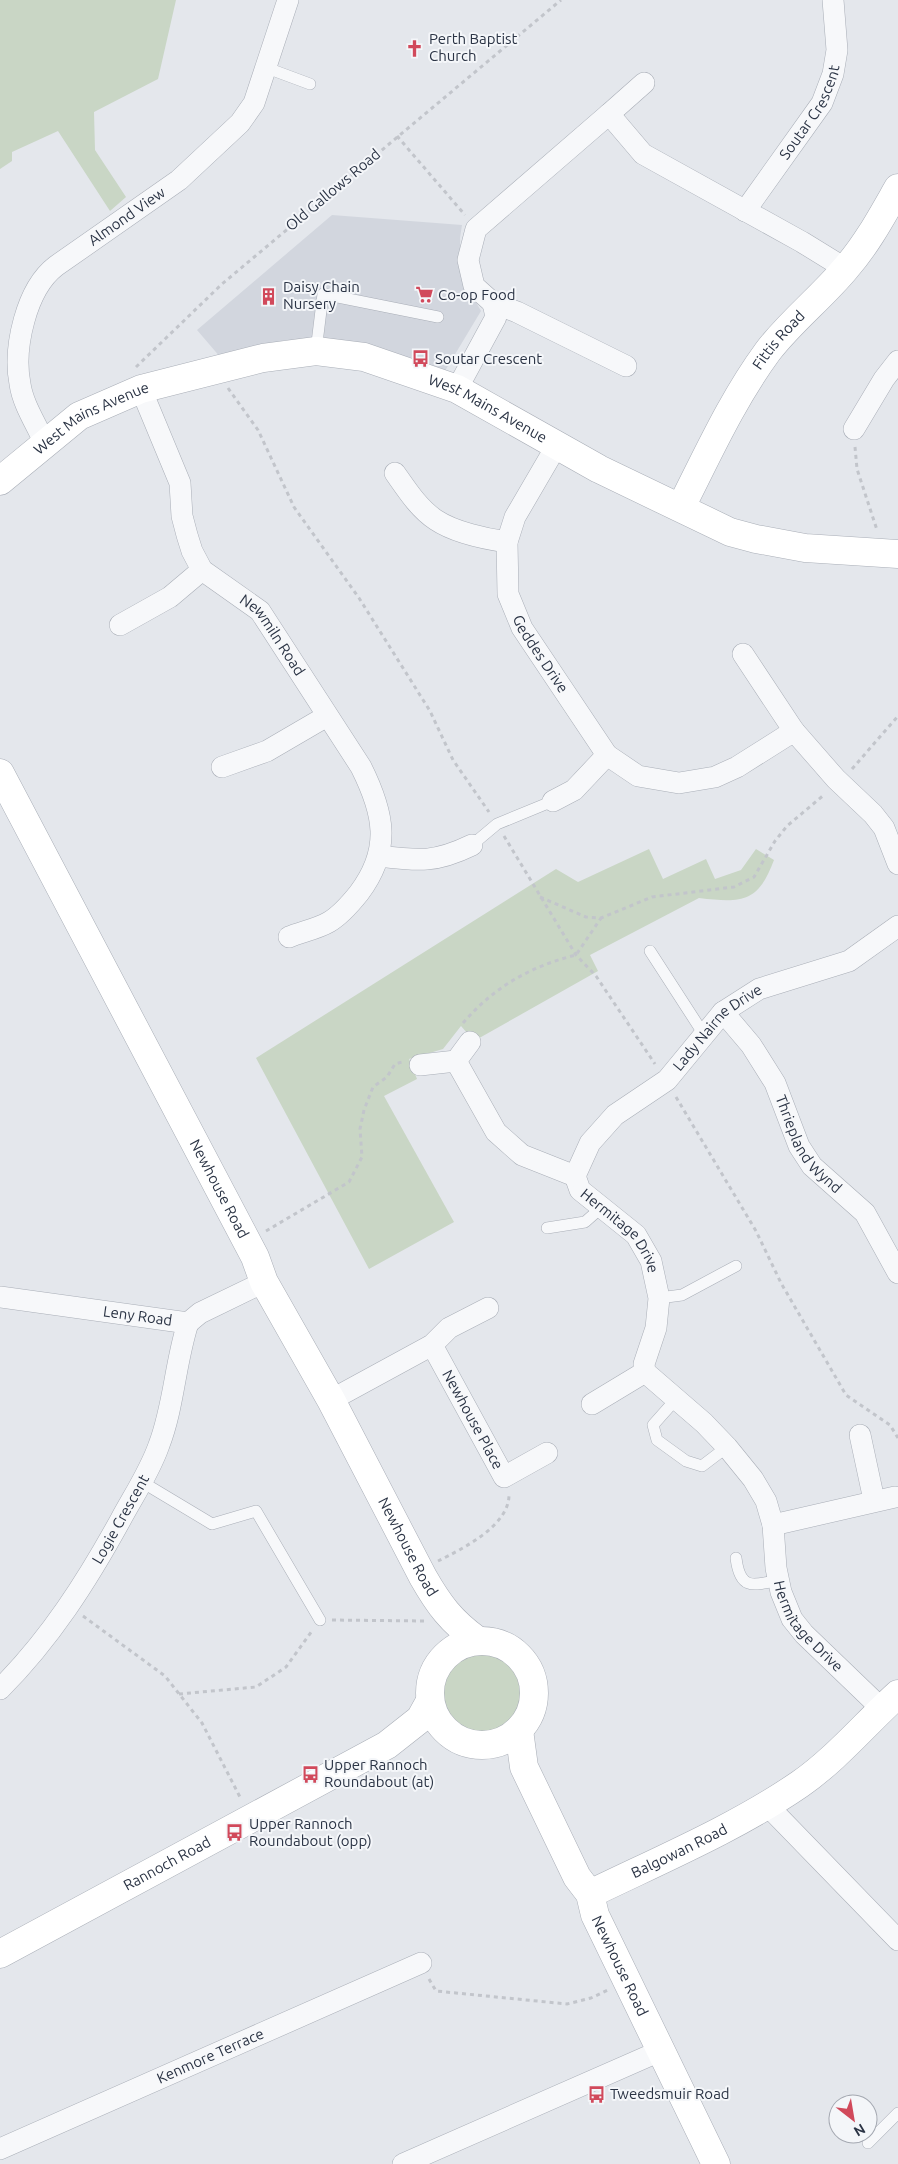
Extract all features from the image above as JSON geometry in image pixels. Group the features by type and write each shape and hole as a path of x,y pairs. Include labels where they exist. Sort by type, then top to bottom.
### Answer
{"street":[{"name":"Almond View","path":"45,444 23,396 18,363 22,326 44,276 179,180 229,134 254,103 288,0"},
{"name":"Soutar Crescent","path":"745,211 822,103 833,74 837,50 833,0"},
{"path":"626,366 517,312 493,303 474,286 468,260 476,228 644,83"},
{"path":"609,114 644,154 846,269"},
{"name":"Fittis Road","path":"681,507 724,419 748,379 770,349 846,269 866,244 898,188"},
{"path":"456,389 496,317 493,303"},
{"name":"West Mains Avenue","path":"0,481 79,416 134,392 263,358 316,351 364,357 456,389 556,446 730,532 805,548 891,554"},
{"path":"854,429 884,379 898,361"},
{"name":"Newmiln Road","path":"134,392 180,483 182,516 187,536 192,552 202,570 260,611 361,766 372,789 382,832 379,856 368,880 351,904 329,922 289,937"},
{"name":"Geddes Drive","path":"556,446 515,517 507,542 508,594 522,628 606,755 638,776 679,783 716,777 737,767 794,731"},
{"path":"395,473 414,499 436,521 482,538 507,542"},
{"path":"120,625 170,597 202,570"},
{"path":"743,654 794,731 840,783 873,814 884,828 898,864"},
{"path":"222,767 267,751 328,716"},
{"path":"553,801 574,790 606,755"},
{"name":"Newhouse Road","path":"0,773 255,1257 264,1282 331,1400 440,1612 454,1622 465,1644"},
{"path":"379,856 423,861 454,854 472,846"},
{"name":"Lady Nairne Drive","path":"574,1176 590,1143 615,1115 666,1080 723,1012 759,989 849,961 898,926"},
{"name":"Thriepland Wynd","path":"723,1012 751,1045 775,1083 790,1126 803,1153 812,1166 865,1213 898,1273"},
{"path":"420,1065 456,1061 470,1042"},
{"name":"Hermitage Drive","path":"456,1061 496,1132 522,1155 574,1176 580,1190 636,1234 651,1261 660,1298 656,1328 644,1364 645,1372 677,1398 727,1447 754,1479 766,1501 773,1524 779,1580 792,1619 804,1634 890,1701"},
{"name":"Leny Road","path":"0,1297 188,1323 200,1313 264,1282"},
{"path":"331,1400 432,1344 449,1328 488,1308"},
{"name":"Logie Crescent","path":"0,1689 20,1669 88,1579 142,1482 159,1445 171,1403 180,1345 188,1323"},
{"name":"Newhouse Place","path":"432,1344 504,1477 547,1453"},
{"path":"592,1404 645,1372"},
{"path":"773,1524 885,1498 860,1436"},
{"path":"484,1746 505,1740 519,1730 528,1717 534,1702 534,1685 530,1670 521,1656 508,1646 493,1641 465,1644 434,1671 430,1686 430,1701 434,1716 446,1731 465,1742 484,1746 524,1767"},
{"name":"Rannoch Road","path":"0,1954 386,1745 420,1719 430,1701"},
{"name":"Balgowan Road","path":"590,1894 767,1804 801,1783 836,1754 890,1701"},
{"name":"Newhouse Road","path":"519,1730 524,1767 577,1877 590,1894 595,1915 716,2164"},
{"name":"Rannoch Road","path":"386,1745 446,1731"},
{"path":"767,1804 898,1940"},
{"name":"Kenmore Terrace","path":"0,2149 421,1963"},
{"path":"403,2164 660,2051"}],"lane":[{"path":"267,68 310,84"},
{"path":"316,351 323,294 438,317"},
{"path":"472,846 497,824 553,801"},
{"path":"650,951 704,1034"},
{"path":"547,1228 584,1222 602,1207"},
{"path":"660,1298 682,1295 736,1266"},
{"path":"677,1398 653,1425 657,1440 686,1461 702,1466 727,1447"},
{"path":"142,1482 212,1524 256,1511 320,1620"},
{"path":"736,1558 738,1573 744,1582 755,1586 779,1580"},
{"path":"878,2133 898,2113"}],"path":[{"name":"Old Gallows Road","path":"134,392 124,386 128,374 222,284 396,136 561,0"},
{"path":"396,136 476,228"},
{"path":"215,370 258,430 294,507 359,598 430,711 453,760 497,824 539,897 576,955 596,976 666,1080 756,1231 781,1283 846,1395 890,1425 898,1438"},
{"path":"854,429 857,469 891,554"},
{"path":"539,897 586,917 601,918 652,897 734,888 754,877 775,840 787,826 840,783 898,716"},
{"path":"423,1578 430,1566 473,1543 502,1514 509,1503 509,1488 504,1477"},
{"path":"69,1606 164,1676 202,1723 250,1818"},
{"path":"179,1694 256,1687 286,1667 320,1620 440,1612"},
{"path":"421,1963 436,1991 567,2004 591,1998 627,1981"}],"shaded area":[{"path":"332,215 462,225 460,238 461,276 481,311 445,371 370,345 285,340 221,358 197,330"}],"green space":[{"path":"0,0 176,0 158,79 94,112 95,150 126,197 110,211 58,131 12,152 12,161 0,169"},
{"path":"649,849 663,879 706,859 715,879 741,870 756,849 774,860 762,885 747,897 737,900 699,898 590,955 598,971 474,1041 461,1026 443,1049 409,1059 417,1079 384,1096 454,1222 369,1269 256,1058 556,869 578,882"},
{"path":"476,1654 492,1654 507,1661 518,1672 525,1687 522,1711 513,1724 492,1736 476,1736 461,1729 450,1718 443,1703 443,1687 450,1672 461,1661"}],"place":[{"name":"Perth Baptist Church","path":"415,48"},
{"name":"Co-op Food","path":"424,295"},
{"name":"Daisy Chain Nursery","path":"269,296"},
{"name":"Soutar Crescent","path":"421,359"},
{"name":"Upper Rannoch Roundabout (at)","path":"310,1774"},
{"name":"Upper Rannoch Roundabout (opp)","path":"235,1833"},
{"name":"Tweedsmuir Road","path":"596,2094"}]}
